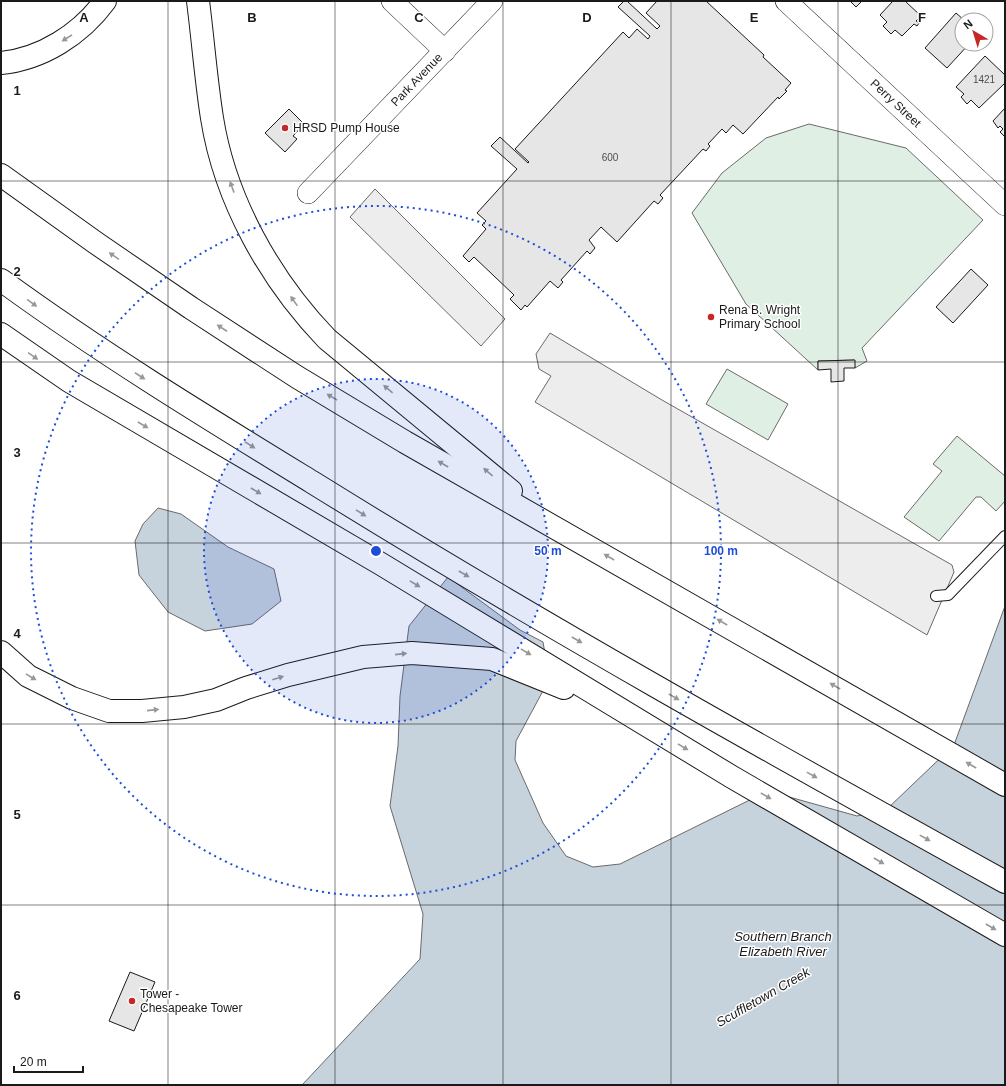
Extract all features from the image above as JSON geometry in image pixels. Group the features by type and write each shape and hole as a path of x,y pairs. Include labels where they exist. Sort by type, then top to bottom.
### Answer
{"highway":[{"path":"1,63 12,62 49,50 75,33 98,11 105,1"},
{"path":"198,1 212,120 222,158 233,191 248,226 271,269 303,314 327,339 551,524"},
{"path":"1,174 108,252 298,376 405,442 551,524 1005,785"},
{"path":"1,280 56,320 168,394 394,534 753,742 1005,882"},
{"path":"1,334 68,381 381,564 732,777 1005,935"},
{"path":"1,652 28,676 72,698 110,711 142,712 184,707 216,700 288,674 363,657 412,653 492,659 626,713"}],"street":[{"path":"392,1 444,51"},
{"name":"Park Avenue","path":"308,193 492,1"},
{"name":"Perry Street","path":"786,1 1005,205"}],"lane":[{"path":"936,596 948,595 1005,536"}],"green space":[{"path":"809,124 906,148 983,220 862,348 867,361 855,368 854,360 818,361 818,370 746,304 692,213 722,173 766,138"},
{"path":"727,369 788,404 768,440 706,404"},
{"path":"957,436 1005,476 1005,501 996,511 981,497 976,497 939,541 904,517 942,471 933,464"}],"shaded area":[{"path":"375,189 505,319 481,346 350,217"},
{"path":"550,333 662,400 952,565 954,572 927,635 535,402 551,376 539,369 536,354"}],"water":[{"path":"158,508 181,514 228,547 274,569 281,601 252,624 205,631 168,612 139,575 135,541 143,524"},
{"name":"Southern Branch Elizabeth River","path":"448,577 520,630 543,642 547,665 544,689 516,741 515,760 543,823 566,856 593,867 620,864 768,791 857,816 888,808 954,745 1005,606 1005,1085 302,1085 420,959 423,914 390,806 398,746 400,696 409,626"}],"building":[{"path":"624,1 627,1 657,29 660,26 646,13 657,1 706,1 764,55 763,57 791,83 785,90 787,91 779,99 778,97 743,134 733,125 726,133 722,129 708,144 710,146 706,151 703,149 660,195 663,198 658,204 654,201 617,242 601,227 589,240 595,248 590,254 587,251 561,280 563,282 558,288 550,281 527,307 525,305 521,310 510,299 514,295 474,257 469,262 463,256 486,229 482,225 486,221 477,213 517,169 491,146 500,137 528,163 529,162 515,149 623,32 629,38 637,29 648,39 650,36 618,7"},
{"path":"850,1 862,1 856,7"},
{"path":"893,1 905,1 921,16 916,21 919,23 917,26 914,24 902,36 895,30 891,34 883,26 887,22 880,15"},
{"path":"954,15 954,52 962,52 947,68 925,48"},
{"path":"985,56 1005,75 1005,83 979,108 971,100 967,104 961,97 964,94 956,87"},
{"path":"1005,108 1004,136 1000,132 1003,129 1000,126 998,128 993,121"},
{"name":"HRSD Pump House","path":"289,109 304,124 293,136 297,139 285,152 265,133"},
{"path":"971,269 988,285 953,323 936,307"},
{"path":"855,360 855,368 844,368 844,381 831,382 831,369 818,370 818,361"},
{"name":"Tower - Chesapeake Tower","path":"130,972 155,982 134,1031 109,1021"}],"place":[{"name":"HRSD Pump House","path":"285,128"},
{"name":"Rena B. Wright Primary School","path":"711,317"},
{"name":"Tower - Chesapeake Tower","path":"132,1001"}],"water label":[{"name":"Scuffletown Creek","path":"763,997"}]}
